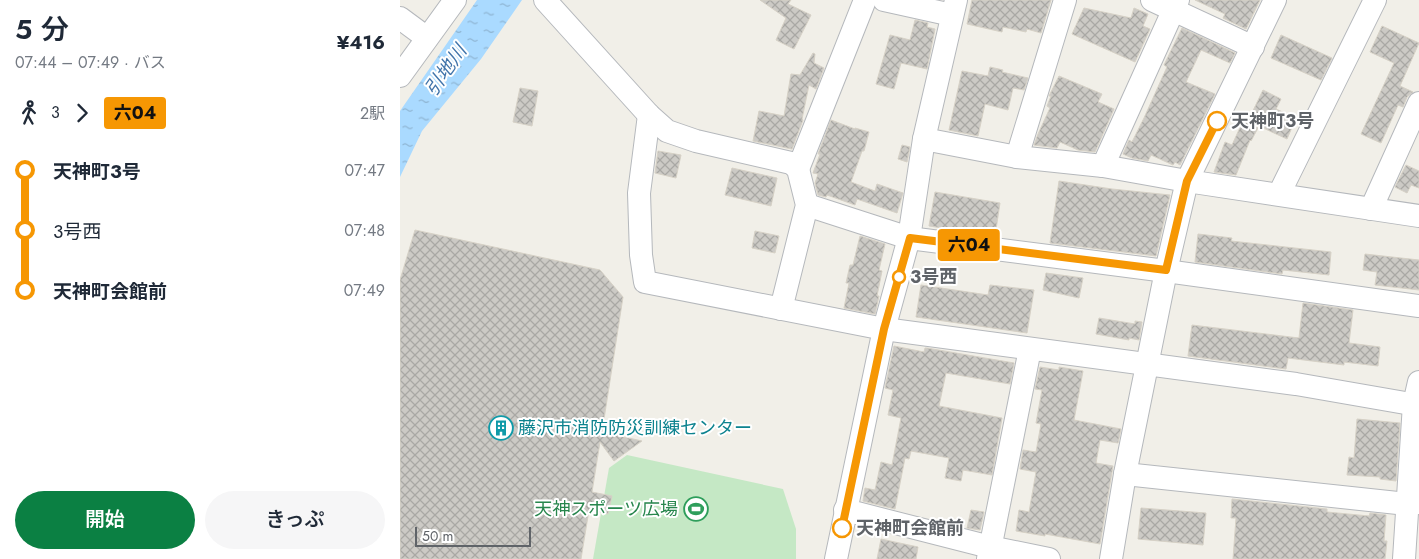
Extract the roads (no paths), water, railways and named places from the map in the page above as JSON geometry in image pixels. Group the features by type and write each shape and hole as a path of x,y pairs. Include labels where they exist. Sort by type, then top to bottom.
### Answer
{"street":[{"path":"400,76 455,0"},
{"path":"545,0 649,115 667,131 696,141 791,163 798,169 807,205 781,309"},
{"path":"798,169 865,0"},
{"path":"836,559 884,329 910,238 924,139 954,8 884,0"},
{"path":"1017,157 1065,0"},
{"path":"1152,0 1176,5 1253,47"},
{"path":"1111,559 1125,474 1147,364 1166,270 1187,181 1275,0"},
{"path":"1279,194 1375,0"},
{"path":"1103,166 1176,5"},
{"path":"400,18 427,38"},
{"path":"1371,209 1419,103"},
{"path":"649,115 639,193 641,255 645,282 884,329 1296,384 1416,404"},
{"path":"924,139 1017,157 1103,166 1187,181 1419,216"},
{"path":"807,205 910,238 1166,270 1419,306"},
{"path":"989,553 1030,349"},
{"path":"1404,559 1413,503 1416,404 1419,382"},
{"path":"1125,474 1413,503"},
{"path":"845,510 989,553 1049,559"}],"water":[{"name":"引地川","path":"477,0 522,0 481,59 422,131 400,177 400,111"}],"place":[{"name":"天神町3号","path":"1217,121"},
{"name":"3号西","path":"899,277"},
{"name":"藤沢市消防防災訓練センター","path":"501,428"},
{"name":"天神スポーツ広場","path":"696,509"},
{"name":"天神町会館前","path":"842,528"}]}
